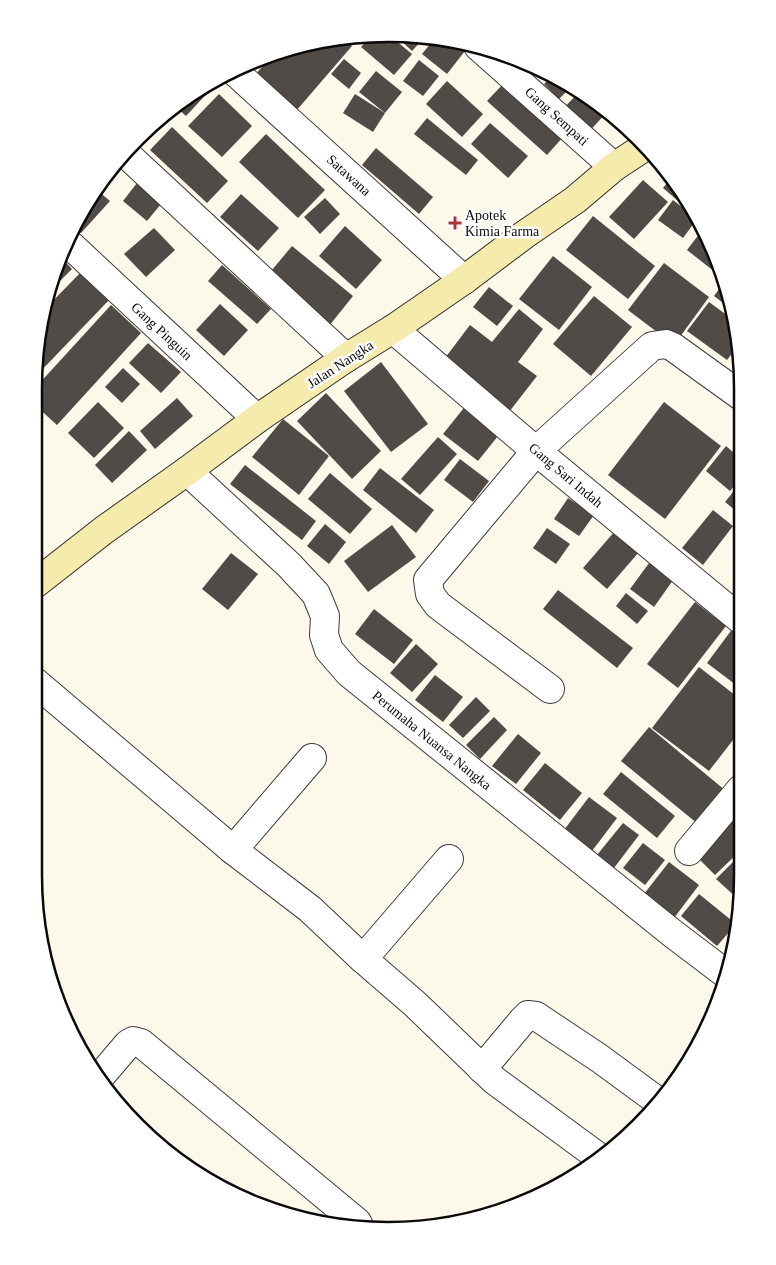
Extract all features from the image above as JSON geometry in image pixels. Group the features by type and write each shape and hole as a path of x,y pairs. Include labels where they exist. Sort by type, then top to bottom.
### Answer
{"main road":[{"name":"Jalan Nangka","path":"42,579 104,530 257,419 464,280 575,200 614,167 639,151"}],"street":[{"name":"Gang Sempati","path":"493,59 614,167"},
{"name":"Satawana","path":"240,76 464,280"},
{"path":"130,158 346,358"},
{"name":"Gang Pinguin","path":"72,248 257,419"},
{"name":"Gang Sari Indah","path":"393,329 536,451 734,614"},
{"path":"550,689 438,605 430,594 428,580 536,451 652,346 666,344 673,346 734,391"},
{"name":"Perumaha Nuansa Nangka","path":"187,471 289,565 316,594 325,616 324,635 329,650 349,673 664,927 721,970"},
{"path":"42,688 233,850 310,909 415,1004 494,1080 594,1154"},
{"path":"233,850 312,758"},
{"path":"688,851 734,797"},
{"path":"364,959 449,859"},
{"path":"482,1068 522,1020 528,1015 536,1016 599,1058 653,1098"},
{"path":"104,1073 128,1044 133,1041 141,1043 356,1221"}],"building":[{"path":"398,42 412,54 394,75 361,47 365,43"},
{"path":"403,43 419,44 412,51"},
{"path":"343,45 352,46 296,111 255,75 262,67 299,54"},
{"path":"430,45 465,51 447,74 422,54"},
{"path":"344,59 361,73 349,89 331,74"},
{"path":"419,60 439,76 423,96 403,81"},
{"path":"376,71 402,92 385,113 359,92"},
{"path":"447,81 483,114 462,137 426,104"},
{"path":"547,81 566,92 559,99 544,84"},
{"path":"504,83 564,136 547,155 487,101"},
{"path":"219,94 252,126 222,157 188,126"},
{"path":"355,94 385,113 373,132 343,113"},
{"path":"206,95 186,116 181,112"},
{"path":"574,97 602,117 585,136 560,112"},
{"path":"427,118 478,160 466,175 414,134"},
{"path":"490,123 528,156 508,178 471,144"},
{"path":"172,127 228,181 207,203 150,150"},
{"path":"266,134 325,190 298,218 239,162"},
{"path":"376,148 433,197 419,214 362,165"},
{"path":"643,180 668,202 634,239 609,217"},
{"path":"137,183 161,204 147,221 123,201"},
{"path":"666,184 678,201 663,188"},
{"path":"102,194 110,201 81,233 80,232"},
{"path":"241,194 279,228 258,251 220,217"},
{"path":"325,198 340,214 320,234 304,217"},
{"path":"673,200 682,207 693,225 683,238 658,220"},
{"path":"593,216 655,266 628,299 566,250"},
{"path":"345,226 382,260 356,289 319,256"},
{"path":"154,228 175,250 146,277 124,254"},
{"path":"698,235 712,270 687,250"},
{"path":"292,246 353,296 329,326 267,276"},
{"path":"553,256 592,287 559,330 519,299"},
{"path":"66,263 72,269 60,281"},
{"path":"664,263 709,297 674,345 628,310"},
{"path":"222,265 271,309 257,324 208,281"},
{"path":"81,272 110,299 43,369 45,343 54,300"},
{"path":"489,287 513,306 497,326 473,307"},
{"path":"719,289 723,303 714,296"},
{"path":"594,296 632,327 591,376 553,344"},
{"path":"709,302 725,314 732,354 727,360 687,331"},
{"path":"220,304 248,330 224,356 196,330"},
{"path":"111,305 141,333 57,425 42,411 42,380"},
{"path":"519,309 543,329 518,362 537,376 509,412 442,362 470,325 492,342"},
{"path":"148,343 181,372 161,393 129,363"},
{"path":"381,362 428,424 391,452 344,391"},
{"path":"123,368 140,384 122,403 105,387"},
{"path":"326,393 381,451 352,479 297,421"},
{"path":"177,398 193,416 155,449 140,431"},
{"path":"98,402 124,428 94,458 68,433"},
{"path":"664,402 721,446 665,519 608,475"},
{"path":"467,404 502,431 478,461 443,434"},
{"path":"283,419 329,456 299,495 252,457"},
{"path":"129,431 147,450 112,483 95,465"},
{"path":"438,437 457,454 420,495 401,479"},
{"path":"726,446 734,453 734,486 730,491 706,471"},
{"path":"460,459 489,481 473,502 444,480"},
{"path":"245,465 316,521 302,540 230,484"},
{"path":"380,468 434,510 416,533 363,490"},
{"path":"330,473 372,509 350,534 308,499"},
{"path":"734,491 734,509 725,502"},
{"path":"568,498 594,515 579,536 554,519"},
{"path":"713,510 733,526 703,565 682,548"},
{"path":"325,524 346,542 329,564 307,546"},
{"path":"392,525 416,557 368,592 344,561"},
{"path":"547,528 570,544 556,564 533,548"},
{"path":"615,531 639,552 607,589 583,568"},
{"path":"231,553 258,574 228,610 202,589"},
{"path":"652,559 676,576 654,607 630,589"},
{"path":"558,590 633,648 617,668 543,609"},
{"path":"626,593 648,611 637,624 616,606"},
{"path":"695,602 726,626 678,688 647,664"},
{"path":"374,609 413,640 394,664 355,634"},
{"path":"734,627 734,683 707,663"},
{"path":"416,644 438,664 412,692 390,673"},
{"path":"699,667 734,694 734,739 709,771 652,728"},
{"path":"435,675 463,697 443,722 415,700"},
{"path":"476,697 490,711 463,738 449,725"},
{"path":"494,717 507,730 480,759 466,745"},
{"path":"649,727 726,791 698,824 621,761"},
{"path":"518,734 541,753 516,784 492,766"},
{"path":"545,763 582,793 560,820 523,790"},
{"path":"621,772 675,816 657,838 603,794"},
{"path":"589,797 617,818 592,851 564,830"},
{"path":"732,815 734,817 734,857 715,875 693,853"},
{"path":"623,823 639,835 614,868 597,855"},
{"path":"643,843 665,860 645,885 623,868"},
{"path":"734,861 733,895 716,879"},
{"path":"669,862 699,885 674,918 644,894"},
{"path":"699,894 731,920 729,932 717,946 681,916"}],"place":[{"name":"Apotek Kimia Farma","path":"455,223"}]}
